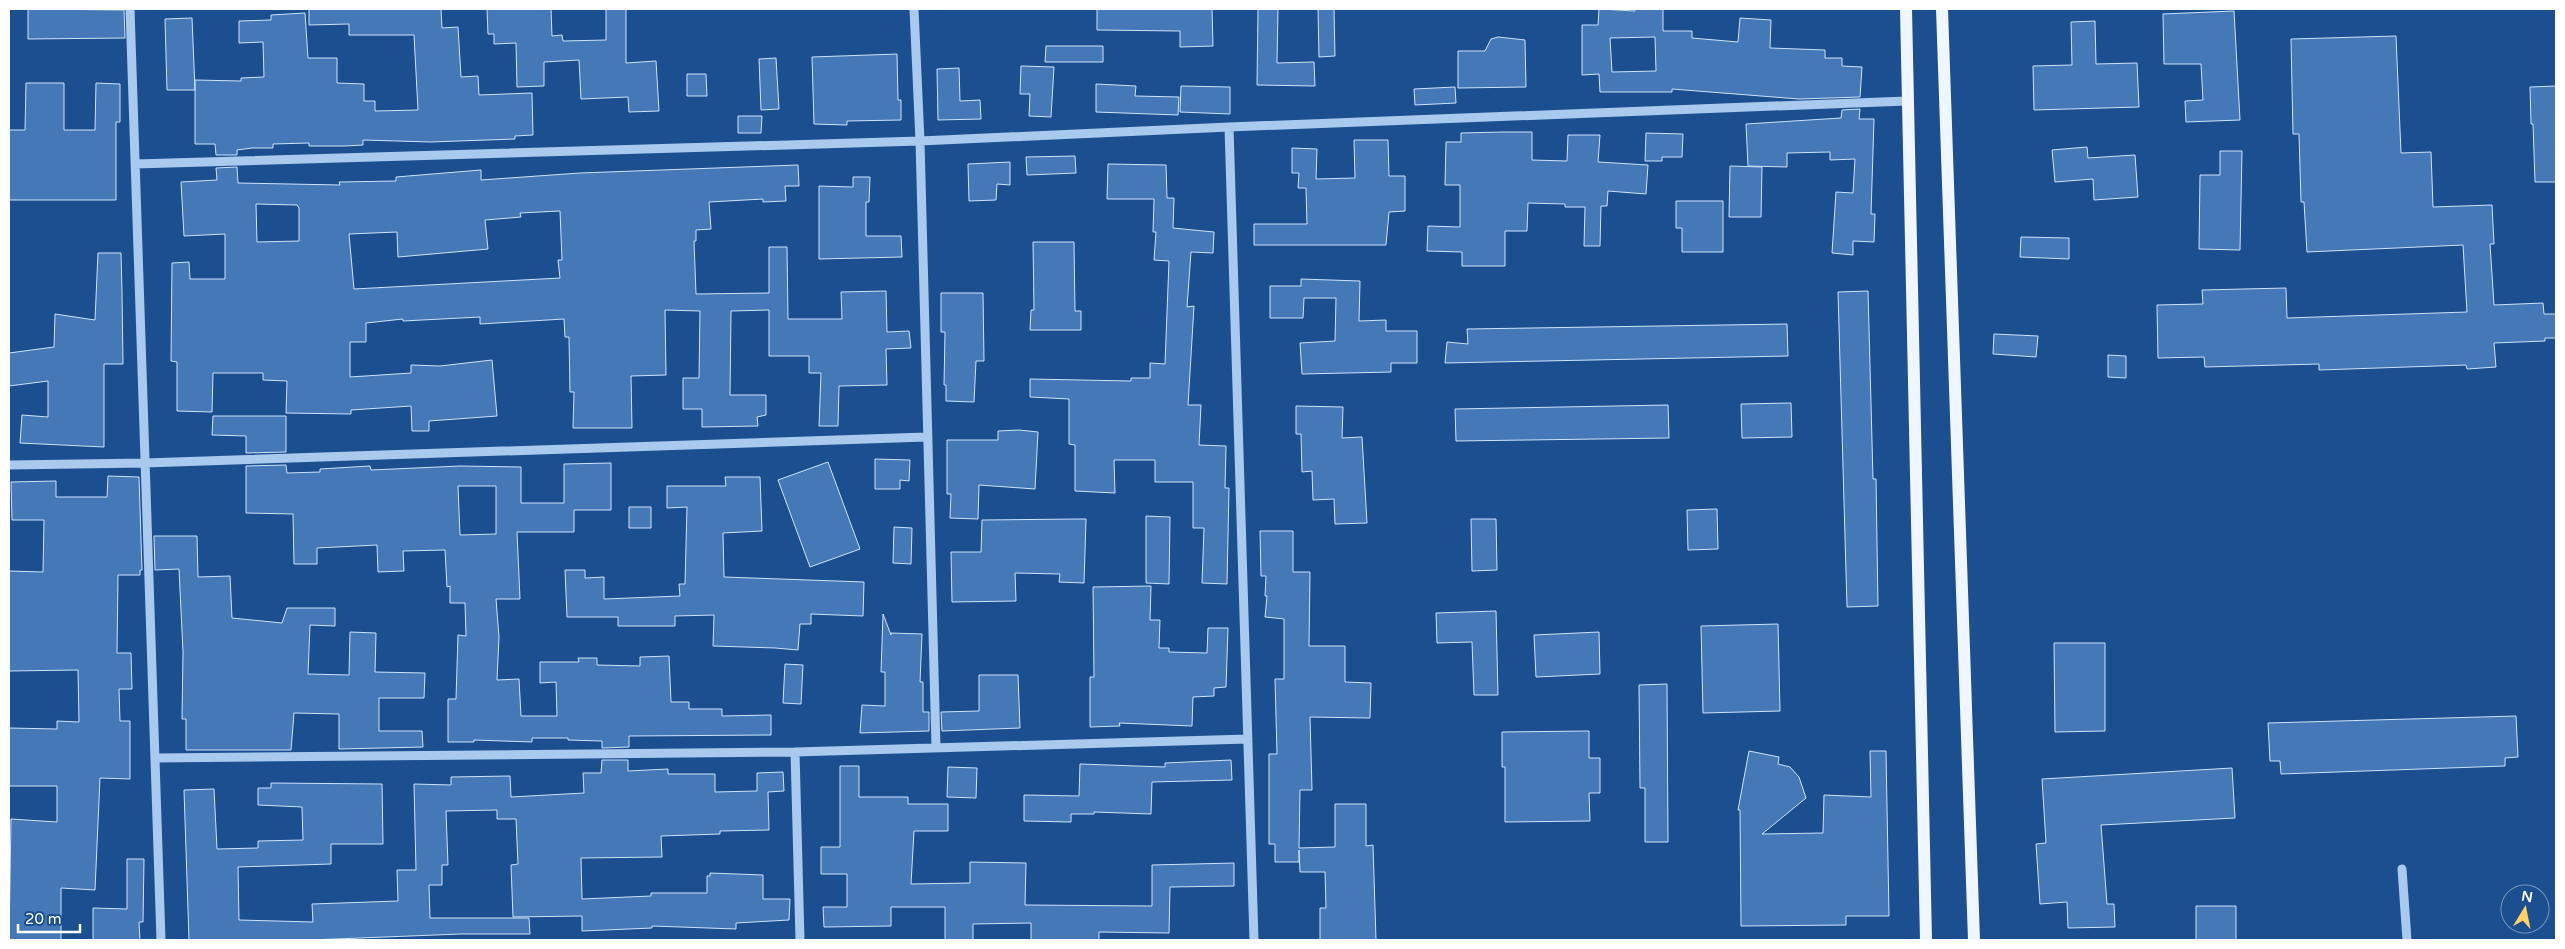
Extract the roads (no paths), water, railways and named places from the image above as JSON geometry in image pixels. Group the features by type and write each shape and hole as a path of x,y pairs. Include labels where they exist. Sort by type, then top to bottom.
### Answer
{"main road":[{"path":"1906,9 1926,940"},
{"path":"1942,9 1974,940"}],"street":[{"path":"130,9 161,940"},
{"path":"914,9 920,141 926,437 936,747"},
{"path":"135,164 920,141 1907,101"},
{"path":"1229,127 1254,940"},
{"path":"9,465 145,463 926,437"},
{"path":"155,758 795,752 1248,739"},
{"path":"795,752 800,940"},
{"path":"2402,869 2407,940"}]}
